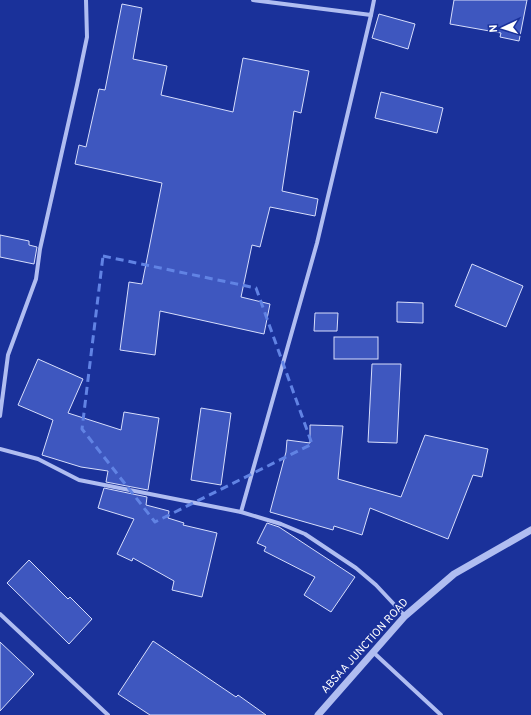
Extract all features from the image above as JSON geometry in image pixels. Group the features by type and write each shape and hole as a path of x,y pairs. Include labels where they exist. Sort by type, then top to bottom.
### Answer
{"street":[{"path":"0,416 8,355 36,279 40,249 87,37 86,0"},
{"path":"253,0 371,15"},
{"path":"241,512 317,243 374,0"},
{"path":"0,449 38,459 79,480 241,512 281,524 305,534 356,568 376,585 405,616"},
{"name":"ABSAA JUNCTION ROAD","path":"318,715 405,616 454,574 531,530"},
{"path":"0,614 108,715"},
{"path":"372,652 441,715"}],"highlighted area":[{"path":"103,256 256,288 312,444 155,522 82,429"}],"building":[{"path":"454,0 527,0 519,41 500,37 501,33 450,24"},
{"path":"122,4 142,8 133,59 167,66 161,95 233,112 243,58 309,71 301,113 294,111 282,191 318,199 315,216 270,207 260,247 252,245 241,297 270,304 264,334 160,311 155,355 120,350 129,282 142,284 162,183 75,164 79,145 86,147 99,89 105,90"},
{"path":"379,14 415,24 408,49 372,38"},
{"path":"381,92 443,108 437,133 375,118"},
{"path":"0,235 29,241 29,245 37,247 34,264 0,257"},
{"path":"472,264 523,286 506,327 455,306"},
{"path":"397,302 423,303 423,323 397,322"},
{"path":"315,313 338,313 337,331 314,331"},
{"path":"334,337 378,337 378,359 334,359"},
{"path":"38,359 83,379 68,413 121,430 124,412 159,418 148,490 106,482 108,471 81,467 42,455 53,420 18,405"},
{"path":"372,364 401,364 397,443 368,442"},
{"path":"201,408 231,413 221,485 191,480"},
{"path":"310,425 343,426 338,479 401,497 425,435 488,449 482,477 473,475 448,539 370,508 362,535 334,526 333,530 270,512 286,452 287,440 310,443"},
{"path":"104,488 147,497 146,505 169,511 168,518 184,523 183,525 217,533 202,597 172,590 174,581 133,558 132,561 117,554 134,519 98,508"},
{"path":"267,523 279,527 355,577 331,612 304,595 315,577 264,551 266,547 257,543"},
{"path":"29,560 68,599 70,597 92,619 69,644 7,583"},
{"path":"153,641 236,697 238,695 266,715 150,715 118,694"},
{"path":"0,642 34,674 0,711"}]}
